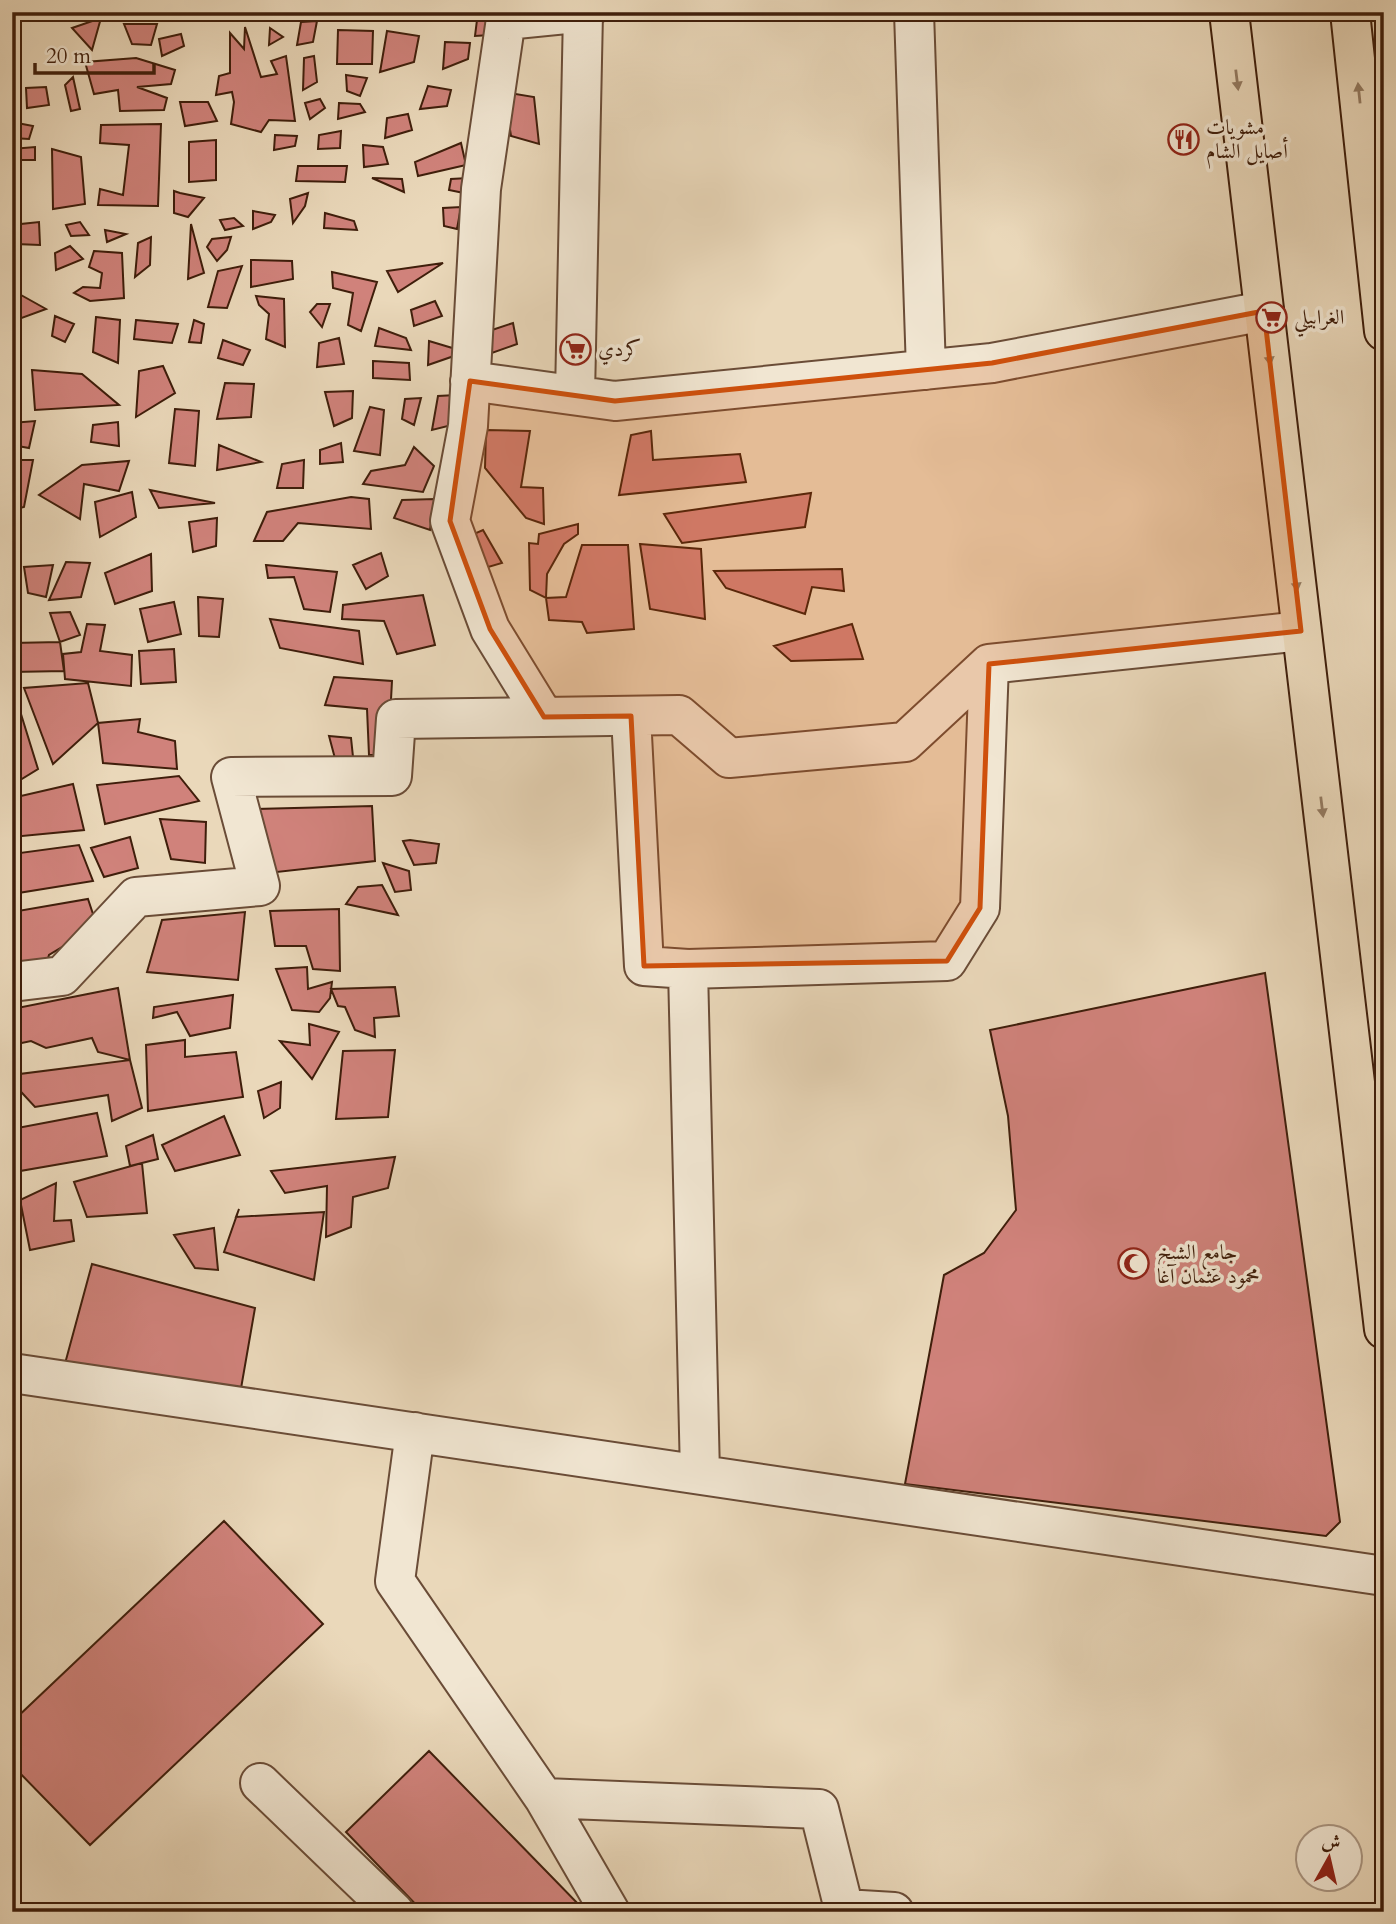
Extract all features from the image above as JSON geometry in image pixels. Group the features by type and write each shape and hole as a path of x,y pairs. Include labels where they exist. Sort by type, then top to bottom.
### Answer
{"main road":[{"path":"1228,12 1384,1329"},
{"path":"1350,12 1379,236 1384,331"}],"street":[{"path":"544,718 490,629 450,521 468,426 481,189 506,16 584,12 575,395"},
{"path":"914,12 926,370"},
{"path":"470,381 615,401 992,363 1264,311"},
{"path":"12,982 62,976 136,897 260,886 231,777 392,776 396,719 679,715 729,758 905,742 989,664 1301,631"},
{"path":"631,716 644,966 688,969 947,961 981,908 989,664"},
{"path":"688,969 700,1474"},
{"path":"12,1373 1384,1576"},
{"path":"415,1432 395,1581 544,1798 610,1912"},
{"path":"260,1783 394,1912"},
{"path":"544,1798 819,1810 844,1909 894,1912"}],"highlighted area":[{"path":"1264,311 1301,631 989,664 980,908 947,961 644,966 631,716 544,717 490,629 450,521 470,381 615,401 992,363"}],"building":[{"path":"12,12 22,12 20,26 12,27"},
{"path":"478,12 495,12 490,35 475,36"},
{"path":"101,18 92,50 72,28"},
{"path":"317,21 313,42 297,45 301,22"},
{"path":"124,24 157,24 151,45 132,44"},
{"path":"245,27 261,77 277,74 271,61 286,56 295,121 269,120 261,132 231,124 234,102 232,92 216,95 219,76 230,73 230,33 244,49"},
{"path":"270,28 283,37 269,45"},
{"path":"338,30 373,31 372,64 337,64"},
{"path":"387,31 419,36 414,62 380,72"},
{"path":"181,34 184,46 162,56 159,39"},
{"path":"445,42 470,43 468,59 443,69"},
{"path":"314,56 317,82 303,90 304,58"},
{"path":"136,58 175,70 171,84 137,87 167,98 164,110 120,111 118,90 94,94 85,62"},
{"path":"346,75 367,78 360,96 347,91"},
{"path":"73,77 80,109 71,111 65,85"},
{"path":"428,86 451,90 447,106 420,109"},
{"path":"46,87 49,105 27,108 26,88"},
{"path":"504,92 534,97 539,144 511,136"},
{"path":"320,99 325,108 310,119 305,103"},
{"path":"180,102 208,102 217,121 185,126"},
{"path":"339,103 360,104 365,112 338,119"},
{"path":"408,114 412,130 385,138 387,118"},
{"path":"12,122 33,126 29,139 12,138"},
{"path":"161,124 158,206 98,205 100,189 123,195 129,145 100,143 101,125"},
{"path":"341,131 340,148 318,149 319,135"},
{"path":"275,135 297,136 295,146 274,150"},
{"path":"216,140 216,180 189,182 189,142"},
{"path":"461,143 466,165 418,176 415,162"},
{"path":"363,145 383,147 388,164 364,167"},
{"path":"35,147 35,160 12,160 12,149"},
{"path":"52,149 81,157 85,204 53,209"},
{"path":"298,166 347,166 345,182 296,181"},
{"path":"372,178 402,179 404,192"},
{"path":"468,178 464,193 449,190 451,179"},
{"path":"174,191 204,198 188,217 174,213"},
{"path":"308,193 305,206 293,223 290,199"},
{"path":"461,207 457,229 444,226 443,208"},
{"path":"253,211 275,215 271,222 253,229"},
{"path":"325,213 354,221 357,230 324,228"},
{"path":"234,218 243,226 225,230 220,220"},
{"path":"39,222 40,245 16,244 21,224"},
{"path":"80,222 89,235 71,236 66,225"},
{"path":"191,224 204,273 188,279"},
{"path":"105,230 126,234 107,242"},
{"path":"151,237 150,265 135,277 138,243"},
{"path":"231,237 227,250 217,261 207,247 212,239"},
{"path":"70,246 83,259 56,270 55,253"},
{"path":"94,251 122,253 124,298 90,301 74,293 83,287 100,288 102,273 89,267"},
{"path":"251,260 292,261 293,279 251,287"},
{"path":"443,263 398,292 387,271"},
{"path":"242,266 227,308 208,307 218,271"},
{"path":"332,272 377,282 361,331 348,325 353,293 333,288"},
{"path":"12,290 46,309 19,319 12,314"},
{"path":"256,296 284,299 285,347 266,339 269,314 259,305"},
{"path":"435,301 442,316 414,326 411,310"},
{"path":"317,304 330,304 322,327 310,312"},
{"path":"55,316 74,324 65,342 52,336"},
{"path":"96,317 120,320 118,363 93,352"},
{"path":"136,320 178,324 172,343 134,339"},
{"path":"194,320 204,324 201,343 189,342"},
{"path":"513,323 517,344 489,354 483,333"},
{"path":"379,328 406,338 411,350 375,346"},
{"path":"339,338 344,364 317,367 319,343"},
{"path":"223,340 250,350 243,365 218,358"},
{"path":"429,341 459,350 451,357 428,365"},
{"path":"373,361 409,363 410,380 373,378"},
{"path":"163,366 175,393 136,417 139,371"},
{"path":"32,370 82,374 119,405 35,410"},
{"path":"225,383 254,384 251,417 217,419"},
{"path":"353,391 352,418 334,426 325,392"},
{"path":"456,395 448,426 432,430 438,396"},
{"path":"421,398 414,425 402,419 405,399"},
{"path":"370,407 384,410 380,455 354,451"},
{"path":"175,409 199,411 195,466 169,463"},
{"path":"35,421 29,448 12,445 12,423"},
{"path":"118,422 119,446 91,442 93,425"},
{"path":"486,430 530,431 521,487 543,488 544,524 526,518 485,468"},
{"path":"651,431 653,460 740,454 746,482 619,495 631,435"},
{"path":"341,443 343,462 320,464 320,450"},
{"path":"219,445 261,462 217,470"},
{"path":"414,447 434,466 423,492 363,484 371,471 405,465"},
{"path":"12,460 33,460 24,507 12,510"},
{"path":"304,460 303,488 277,488 282,464"},
{"path":"129,461 119,491 84,484 80,519 39,495 82,465"},
{"path":"150,490 215,503 159,508"},
{"path":"132,492 136,517 100,537 95,502"},
{"path":"811,493 805,527 682,543 664,514"},
{"path":"351,497 369,499 371,529 298,523 283,541 254,541 267,512"},
{"path":"435,499 430,530 394,518 402,500"},
{"path":"217,518 216,546 193,552 189,522"},
{"path":"578,524 578,534 564,544 547,574 546,598 530,590 529,543 538,544 539,534"},
{"path":"483,530 502,563 471,572 460,540"},
{"path":"640,544 701,549 705,619 650,609"},
{"path":"582,545 628,545 634,629 587,633 582,622 549,620 546,598 566,597"},
{"path":"381,553 388,576 366,589 353,565"},
{"path":"151,554 152,591 115,604 105,573"},
{"path":"66,562 90,563 81,597 49,600"},
{"path":"53,565 46,597 28,593 24,567"},
{"path":"266,565 337,572 330,612 304,609 294,577 268,578"},
{"path":"842,569 844,591 812,587 805,614 726,588 714,571"},
{"path":"12,571 19,572 17,605 12,605"},
{"path":"423,595 435,645 397,654 384,621 342,619 343,605"},
{"path":"198,597 223,599 219,637 199,636"},
{"path":"174,602 181,634 148,642 140,609"},
{"path":"70,612 80,635 60,642 50,613"},
{"path":"270,619 359,631 363,664 280,648"},
{"path":"87,624 105,625 100,651 132,655 131,686 65,679 63,654 81,652"},
{"path":"852,624 863,659 791,661 774,646"},
{"path":"60,642 64,671 12,672 12,643"},
{"path":"174,649 176,682 141,684 139,651"},
{"path":"334,677 392,681 388,755 369,755 367,709 325,705"},
{"path":"88,683 98,723 53,764 24,688"},
{"path":"12,685 38,769 12,785"},
{"path":"140,719 138,732 175,741 177,769 103,763 98,723"},
{"path":"329,736 351,738 353,757 337,766"},
{"path":"179,776 199,801 105,824 97,785"},
{"path":"73,784 84,830 12,837 12,798"},
{"path":"372,806 375,861 268,873 256,809"},
{"path":"160,819 206,822 205,863 171,859"},
{"path":"130,837 138,868 104,877 91,848"},
{"path":"403,841 439,844 436,863 414,865"},
{"path":"79,845 93,881 12,894 12,854"},
{"path":"383,863 409,871 411,890 395,892"},
{"path":"382,885 398,915 346,904 358,887"},
{"path":"88,899 97,926 49,955 44,973 12,978 12,912"},
{"path":"339,909 340,971 313,969 306,946 275,946 270,911"},
{"path":"245,912 238,980 147,972 162,920"},
{"path":"307,967 308,989 332,982 330,998 319,1012 292,1010 276,969"},
{"name":"جامع الشيخ محمود عثمان آغا","path":"1265,973 1340,1522 1326,1536 905,1484 944,1275 984,1253 1016,1210 1008,1116 990,1030"},
{"path":"395,987 399,1016 374,1018 375,1037 355,1030 345,1007 338,1006 331,989"},
{"path":"118,988 130,1060 98,1052 92,1038 46,1048 31,1041 12,1045 12,1009"},
{"path":"233,995 230,1028 190,1036 177,1012 153,1018 154,1007"},
{"path":"309,1024 339,1032 312,1079 280,1041 310,1045"},
{"path":"185,1040 185,1057 236,1052 243,1097 148,1111 146,1045"},
{"path":"395,1050 388,1117 336,1119 343,1051"},
{"path":"130,1060 142,1108 112,1121 108,1095 35,1107 12,1082 12,1075"},
{"path":"281,1082 280,1108 264,1118 258,1091"},
{"path":"97,1113 107,1156 20,1171 12,1129"},
{"path":"224,1116 240,1155 175,1171 162,1145"},
{"path":"153,1135 158,1159 130,1166 126,1146"},
{"path":"395,1157 388,1188 353,1197 351,1227 326,1237 327,1186 285,1193 271,1171"},
{"path":"142,1163 147,1213 87,1217 74,1182"},
{"path":"56,1183 54,1221 71,1220 74,1241 30,1250 20,1200"},
{"path":"324,1212 314,1280 224,1252 236,1217"},
{"path":"214,1228 218,1270 195,1268 174,1235"},
{"path":"92,1264 255,1308 239,1400 142,1373 63,1371"},
{"path":"224,1521 323,1624 90,1845 12,1765 12,1722"},
{"path":"429,1751 586,1912 423,1912 346,1832"}],"place":[{"name":"مشويات أصايل الشام","path":"1183,139"},
{"name":"الغرابيلي","path":"1271,317"},
{"name":"كردي","path":"575,349"},
{"name":"جامع الشيخ محمود عثمان آغا","path":"1134,1264"}]}
